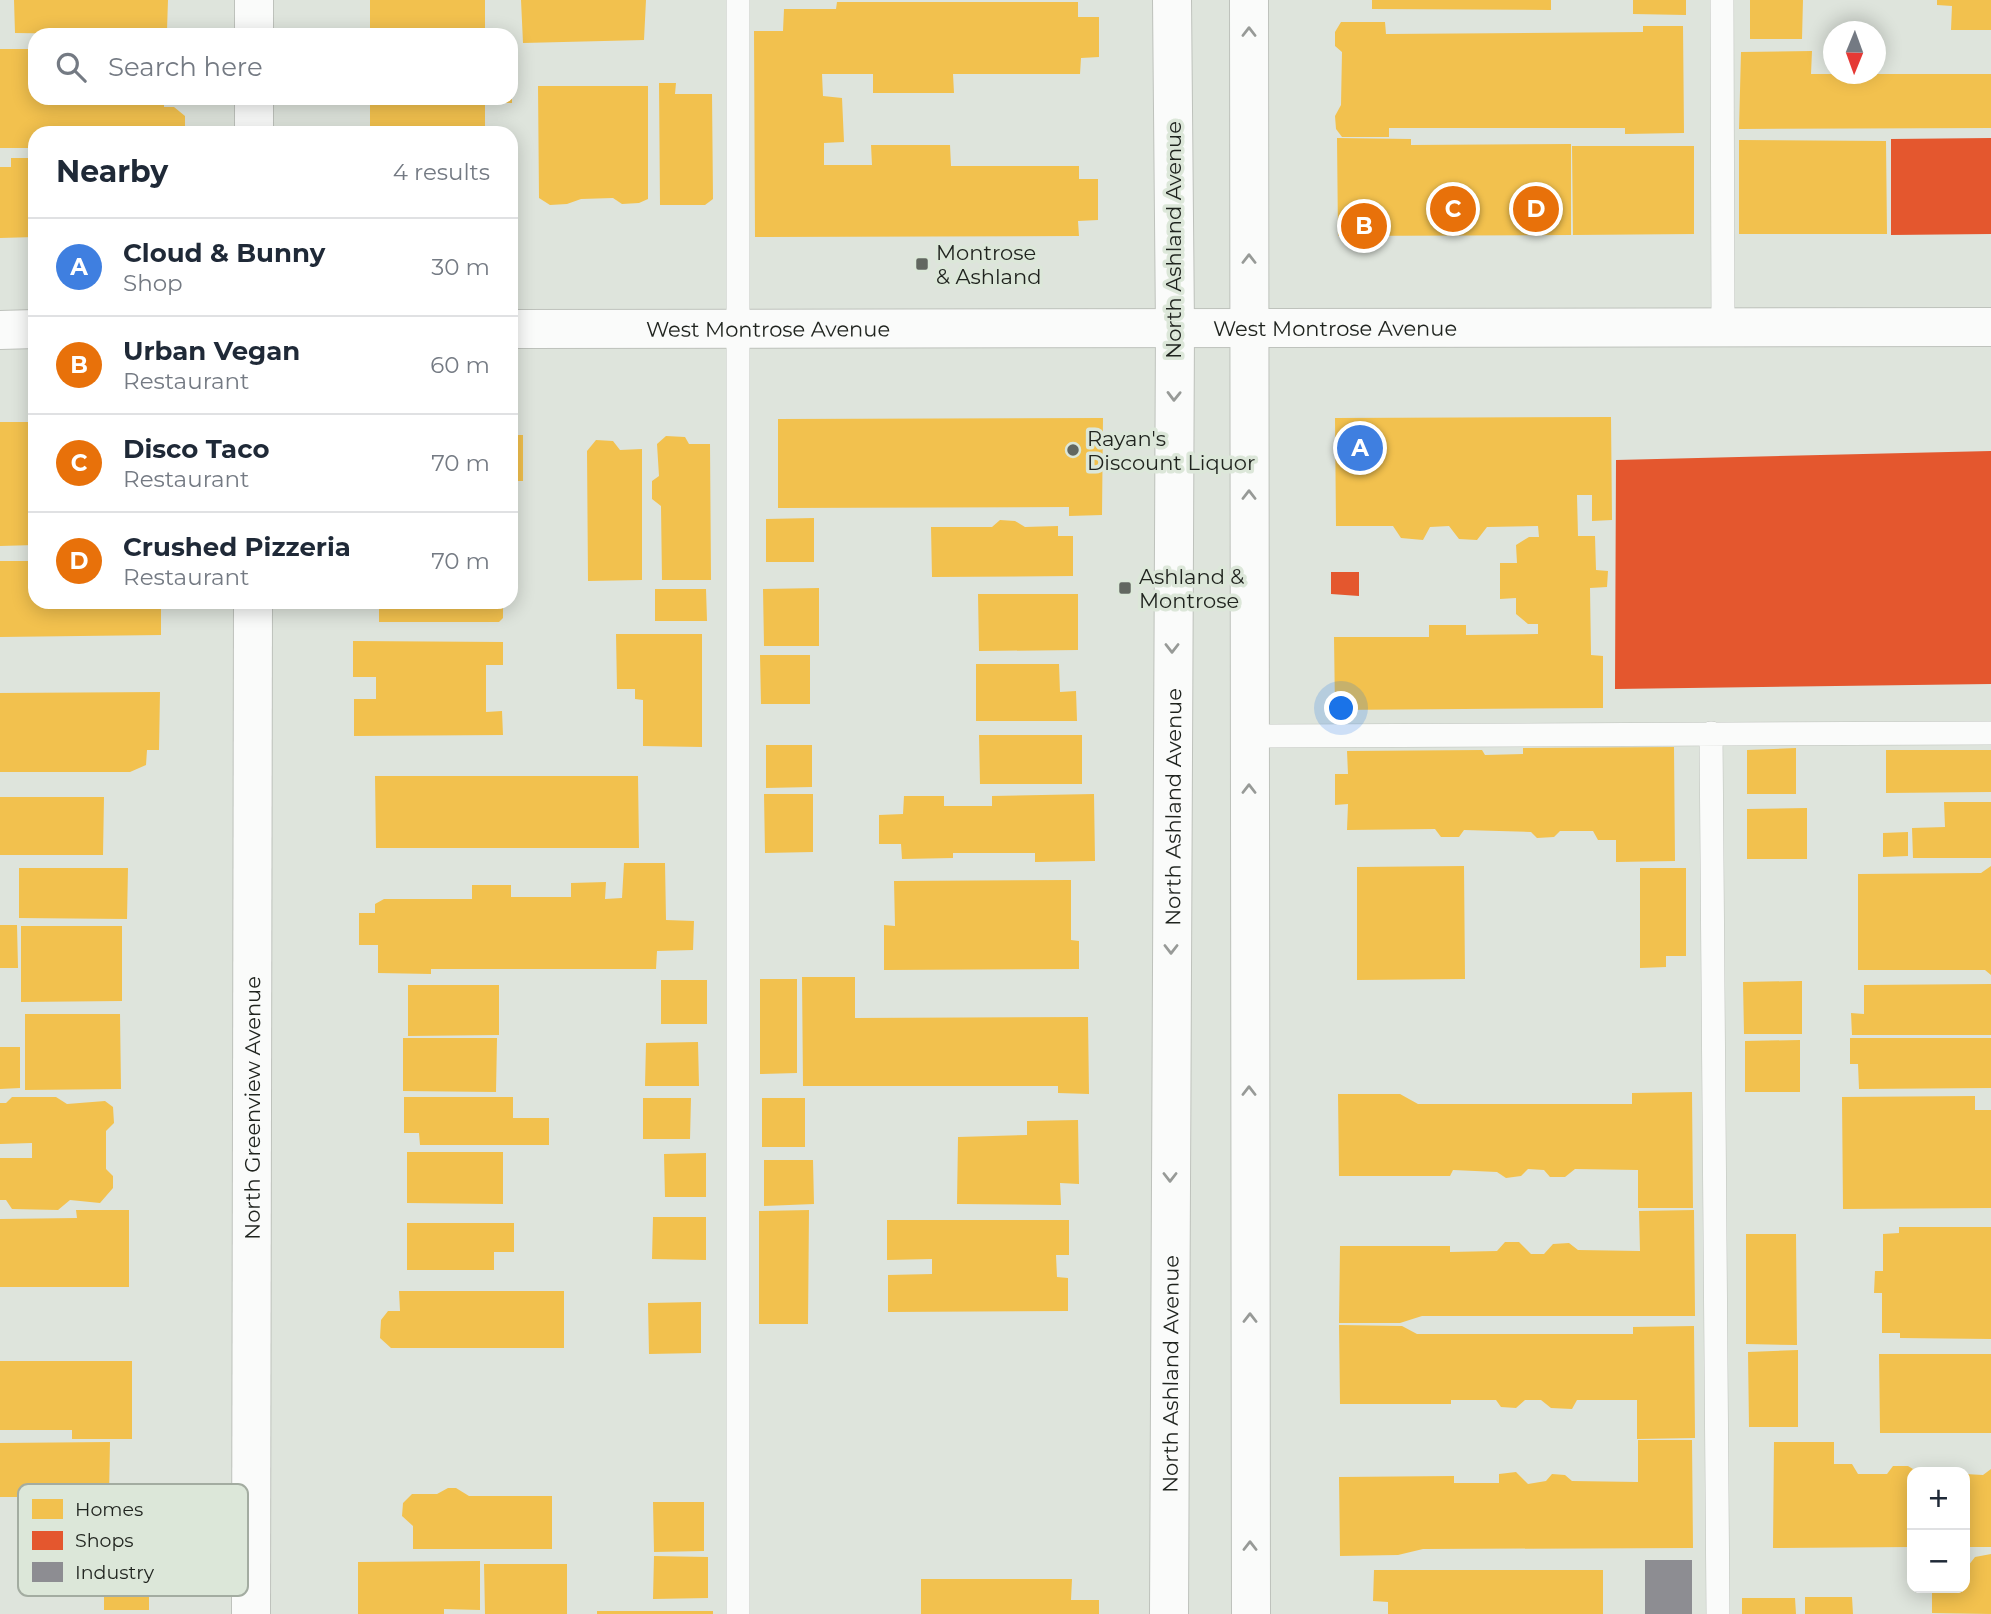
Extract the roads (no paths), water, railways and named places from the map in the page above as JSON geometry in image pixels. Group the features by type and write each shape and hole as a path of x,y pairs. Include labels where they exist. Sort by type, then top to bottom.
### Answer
{"main road":[{"path":"254,0 254,28"},
{"name":"North Ashland Avenue","path":"1169,1614 1175,328 1172,0"},
{"path":"1249,0 1251,1614"},
{"path":"254,105 254,126"},
{"name":"West Montrose Avenue","path":"518,329 1991,327"},
{"path":"0,330 28,330"},
{"name":"North Greenview Avenue","path":"251,1614 253,609"}],"lane":[{"path":"738,0 738,1614"},
{"path":"1722,0 1723,328"},
{"path":"1711,733 1718,1614"},
{"path":"1249,736 1991,733"}],"place":[{"name":"Disco Taco","path":"1453,209"},
{"name":"Crushed Pizzeria","path":"1536,209"},
{"name":"Urban Vegan","path":"1364,226"},
{"name":"Montrose & Ashland","path":"922,264"},
{"name":"Cloud & Bunny","path":"1360,448"},
{"name":"Rayan's Discount Liquor","path":"1073,450"},
{"name":"Ashland & Montrose","path":"1125,588"}]}
